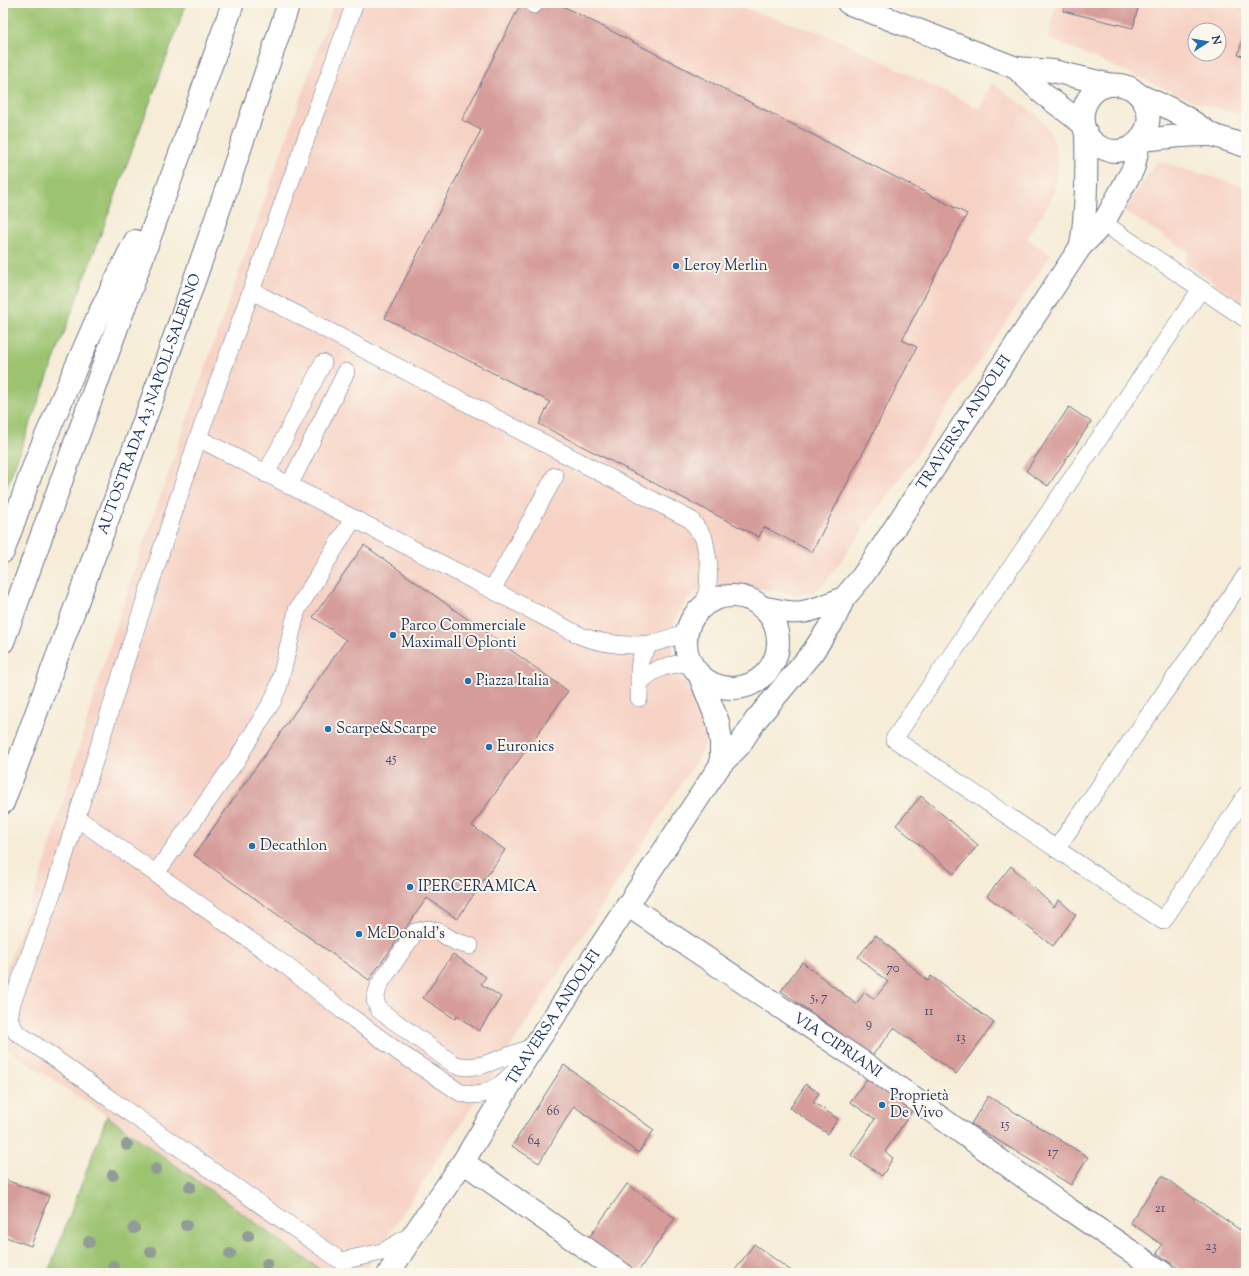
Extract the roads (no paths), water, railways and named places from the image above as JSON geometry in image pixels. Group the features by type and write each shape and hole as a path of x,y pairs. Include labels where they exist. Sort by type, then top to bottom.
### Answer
{"main road":[{"path":"3,642 233,3"},
{"name":"AUTOSTRADA A3 NAPOLI-SALERNO","path":"3,803 166,360 232,173 289,3"},
{"path":"848,3 1016,68 1053,71 1111,85"},
{"path":"1016,68 1042,93 1084,128 1091,140 1098,146 1110,151 1123,150 1132,147 1140,141 1145,132 1148,123 1148,113 1145,103 1139,95"},
{"path":"1084,128 1082,115 1084,106 1089,98 1102,87 1121,85 1131,89 1139,95 1169,108 1212,134 1246,146"},
{"name":"TRAVERSA ANDOLFI","path":"1081,246 1085,220 1086,198 1084,128"},
{"path":"1140,141 1166,137 1212,134"},
{"name":"TRAVERSA ANDOLFI","path":"388,1273 463,1162 533,1048 721,764 739,746 755,721 812,653 834,620 844,598 862,577 1081,246 1102,223 1134,167 1140,141"},
{"path":"3,552 37,457 99,314 181,151"},
{"path":"721,764 721,741 718,722 686,647 687,632 693,617 704,606 718,598 732,596 748,599 761,607 768,614 777,633 778,643 773,663 764,675"},
{"name":"TRAVERSA ANDOLFI","path":"761,607 782,611 801,612 819,608 844,598"},
{"path":"695,668 708,682 730,688 741,687 752,684 764,675 812,653"},
{"name":"TRAVERSA ANDOLFI","path":"755,721 764,675"},
{"name":"VIA CIPRIANI","path":"627,905 867,1065 1067,1208 1164,1273"},
{"path":"463,1162 621,1273"}],"lane":[{"path":"355,3 198,438 135,631 56,883 12,1003 9,1019 16,1032 341,1261 382,1252 414,1234"},
{"path":"1102,223 1246,319"},
{"path":"1201,289 894,738 1162,921 1246,795"},
{"path":"252,291 691,520 704,538 709,565 708,587 704,606"},
{"path":"266,474 323,363"},
{"path":"289,486 346,372"},
{"path":"198,438 581,636 600,643 621,645 650,644 687,632"},
{"path":"492,590 555,476"},
{"path":"156,873 236,761 273,700 279,685 297,610 353,519"},
{"path":"1056,849 1246,575"},
{"path":"650,644 642,657 639,669 639,690 650,672 662,667 695,668"},
{"path":"77,818 288,967 343,1011 394,1048 461,1093 473,1095 483,1094 502,1084 522,1065"},
{"path":"470,946 456,942 439,932 428,929 415,932 379,985 375,1000 379,1010 455,1065 467,1067 482,1065 533,1048"}],"place":[{"name":"Leroy Merlin","path":"676,266"},
{"name":"Parco Commerciale Maximall Oplonti","path":"393,635"},
{"name":"Piazza Italia","path":"468,681"},
{"name":"Scarpe&Scarpe","path":"328,729"},
{"name":"Euronics","path":"489,747"},
{"name":"Decathlon","path":"252,846"},
{"name":"IPERCERAMICA","path":"410,887"},
{"name":"McDonald's","path":"359,934"},
{"name":"Proprietà De Vivo","path":"882,1105"}]}
